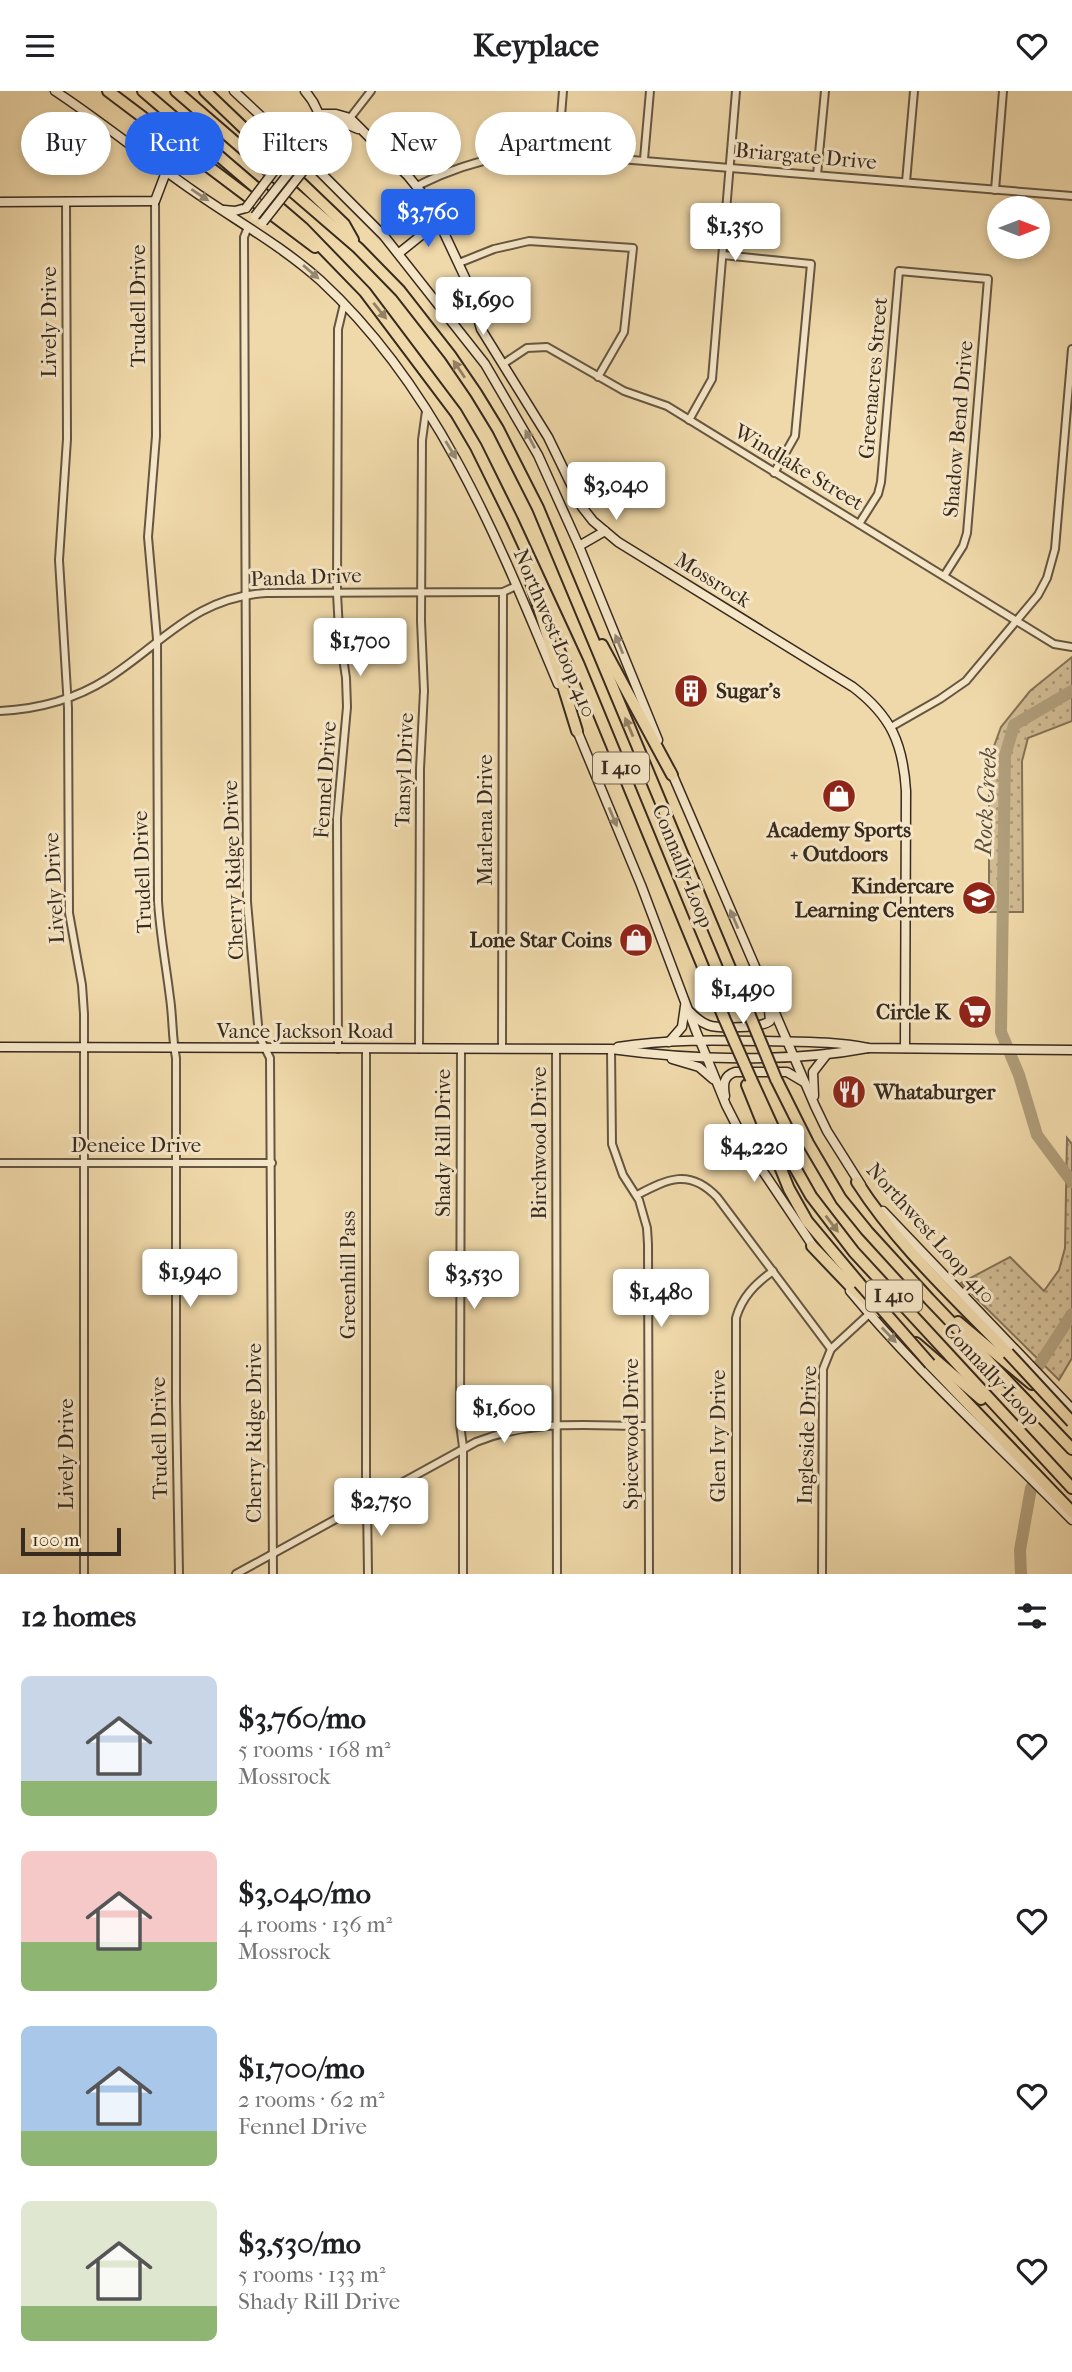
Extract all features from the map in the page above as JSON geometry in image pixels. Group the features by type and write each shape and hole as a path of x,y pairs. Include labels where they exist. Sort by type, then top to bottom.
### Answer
{"highway":[{"path":"108,91 334,260"},
{"name":"Connally Loop","path":"143,91 303,228 365,292 456,413 512,520 578,663 748,1079 792,1163 811,1196 885,1287 1072,1488"},
{"name":"Connally Loop","path":"176,91 358,248 400,291 476,393 525,482 580,607 776,1079 808,1143 841,1199 929,1299 1072,1450"},
{"path":"205,91 344,224 358,248"},
{"path":"512,520 577,731"},
{"path":"580,607 672,775"},
{"path":"748,1079 753,1103 807,1221 930,1364 1072,1512"},
{"path":"857,1182 899,1240 1072,1420"},
{"path":"812,1246 854,1290 1022,1435"},
{"path":"929,1299 1072,1420"}],"main road":[{"name":"Northwest Loop 410","path":"55,91 125,142"},
{"name":"Northwest Loop 410","path":"234,91 256,112"},
{"path":"304,91 314,102 318,112"},
{"name":"Mossrock","path":"352,120 417,186 430,203 459,263 481,330 548,437 582,507 618,542 853,687 877,707 891,727 900,750 906,791 905,1048"},
{"name":"Mossrock","path":"352,126 359,129"},
{"name":"Trudell Drive","path":"155,201 165,175"},
{"name":"Northwest Loop 410","path":"170,175 302,264 344,305 380,346 427,409 478,499 516,586 641,885 716,1083 750,1152 812,1246 869,1314 1072,1520"},
{"path":"221,209 235,211 246,208 271,175"},
{"name":"Cherry Ridge Drive","path":"252,229 255,216 287,175"},
{"name":"Cherry Ridge Drive","path":"252,229 263,222 300,175"},
{"name":"Northwest Loop 410","path":"323,175 399,253 461,332 508,402 538,455 579,546 672,775 793,1057 828,1133 857,1182 1072,1409"},
{"path":"0,202 155,201"},
{"path":"399,253 439,222"},
{"path":"579,546 605,531"},
{"path":"686,1006 696,1018 715,1027 763,1026 771,1017 761,982"},
{"path":"669,1042 682,1027 686,1006"},
{"name":"Vance Jackson Road","path":"0,1047 611,1049 699,1040 839,1042 868,1048"},
{"name":"Vance Jackson Road","path":"611,1049 666,1057 793,1057 868,1048 1072,1050"},
{"path":"815,1106 813,1072 827,1054"},
{"path":"666,1057 699,1066 716,1083"},
{"path":"726,1105 723,1083 735,1072 787,1072 804,1082"}],"street":[{"path":"352,115 371,91"},
{"path":"561,112 563,91"},
{"path":"644,159 650,91"},
{"path":"689,420 712,379 736,91"},
{"path":"817,175 825,91"},
{"path":"906,182 914,91"},
{"path":"995,190 1003,91"},
{"name":"Briargate Drive","path":"636,158 1072,196"},
{"name":"Briargate Drive","path":"417,186 475,162"},
{"name":"Lively Drive","path":"66,201 67,439 60,559 68,698 69,913 82,985 85,1047 85,1236 82,1275 84,1574"},
{"name":"Trudell Drive","path":"155,201 156,428 148,537 157,639 158,901 176,1069 179,1574"},
{"name":"Cherry Ridge Drive","path":"252,229 244,237 247,902 259,1036 270,1058 273,1574"},
{"path":"459,263 506,245 529,241 633,249 624,333 598,377"},
{"path":"723,255 810,264 795,436 774,473"},
{"name":"Greenacres Street","path":"859,524 878,494 881,482 900,271 988,279"},
{"name":"Shadow Bend Drive","path":"944,576 963,546 967,533 988,279"},
{"name":"Fennel Drive","path":"338,1049 337,818 347,707 337,593 338,329 344,305"},
{"name":"Windlake Street","path":"503,364 527,348 547,347 624,391 667,406 1055,644 1072,647"},
{"path":"891,727 966,681 1043,586 1053,559 1072,349"},
{"name":"Tansyl Drive","path":"419,1049 420,769 424,691 421,592 422,440 427,409"},
{"name":"Panda Drive","path":"0,711 41,707 68,698 106,679 157,639 202,610 247,596 266,593 503,592 516,586"},
{"name":"Marlena Drive","path":"502,1049 503,592"},
{"name":"Greenhill Pass","path":"366,1049 368,1574"},
{"name":"Shady Rill Drive","path":"461,1049 460,1424 463,1450 463,1574"},
{"name":"Birchwood Drive","path":"556,1049 557,1574"},
{"name":"Spicewood Drive","path":"611,1049 612,1145 623,1175 636,1195 645,1221 648,1244 649,1574"},
{"name":"Deneice Drive","path":"0,1163 272,1163"},
{"path":"636,1195 673,1179 700,1183 717,1197 831,1349"},
{"name":"Glen Ivy Drive","path":"736,1574 736,1318 743,1299 761,1279 773,1271"},
{"name":"Ingleside Drive","path":"822,1574 824,1362 831,1349 869,1314"},
{"path":"236,1574 499,1433 526,1427 648,1426"}],"shaded area":[{"path":"1072,657 1072,721 1028,738 1022,761 1023,912 989,912 989,760 1001,727 1030,691"},
{"path":"1067,1138 1072,1144 1072,1358 1059,1380 961,1283 1010,1257 1044,1291 1059,1270 1065,1248"}],"waterway":[{"name":"Rock Creek","path":"1072,691 1014,725 1005,756 1001,1032 1019,1075 1037,1135 1072,1182"},
{"name":"Rock Creek","path":"1039,1365 1072,1314"},
{"name":"Rock Creek","path":"1021,1574 1020,1550 1031,1488"}],"place":[{"name":"Sugar's","path":"691,691"},
{"name":"Academy Sports + Outdoors","path":"839,796"},
{"name":"Kindercare Learning Centers","path":"979,898"},
{"name":"Lone Star Coins","path":"636,940"},
{"name":"Circle K","path":"975,1012"},
{"name":"Whataburger","path":"849,1092"}]}
